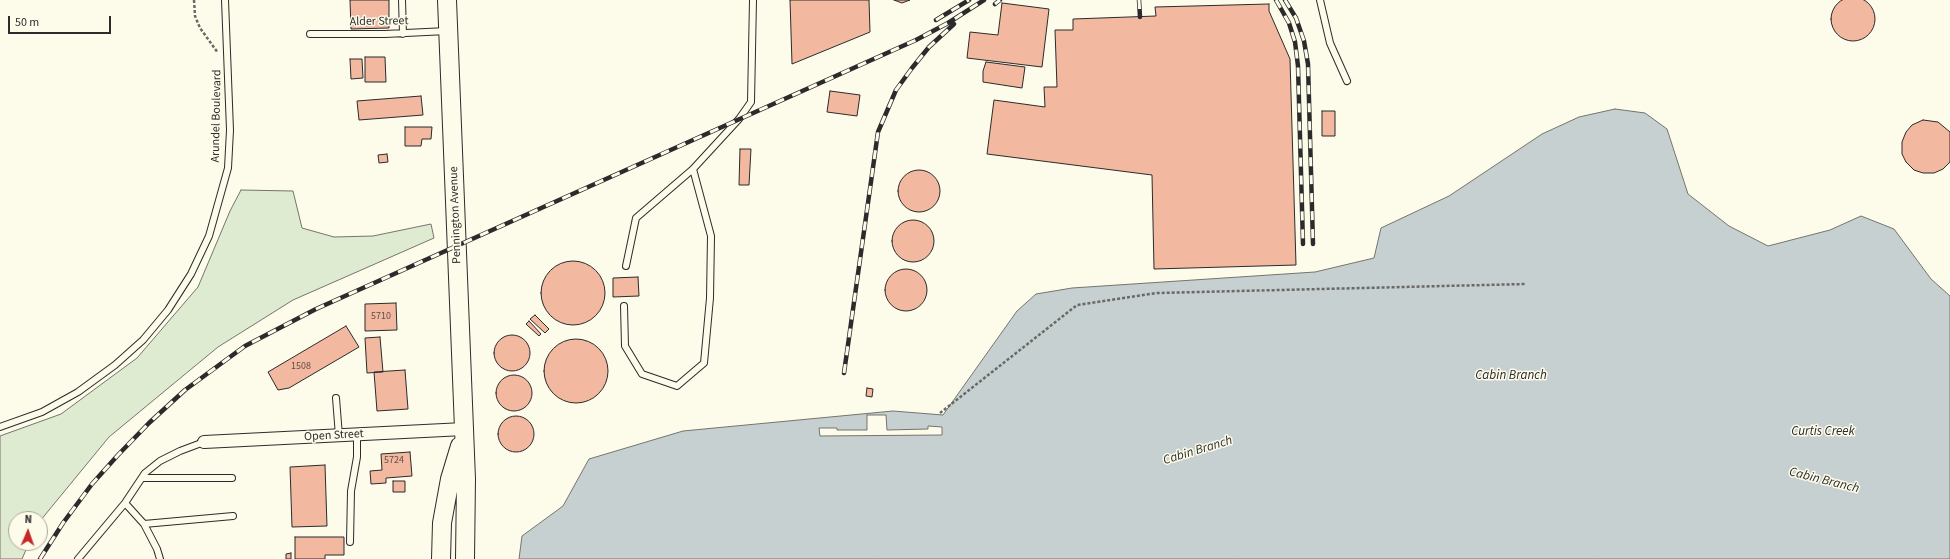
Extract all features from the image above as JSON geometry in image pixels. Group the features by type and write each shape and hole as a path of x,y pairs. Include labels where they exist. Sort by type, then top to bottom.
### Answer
{"main road":[{"name":"Pennington Avenue","path":"447,0 466,479 465,559"},
{"name":"Pennington Avenue","path":"440,559 442,523 450,479 464,429"}],"street":[{"name":"Open Street","path":"204,442 464,429"}],"lane":[{"name":"Arundel Boulevard","path":"0,427 42,412 78,392 115,365 143,340 168,310 191,274 209,236 228,168 230,130 229,67 225,0"},
{"path":"402,0 403,34"},
{"path":"626,266 636,218 693,170 739,119 751,102 753,0"},
{"path":"1320,0 1330,43 1347,81"},
{"name":"Alder Street","path":"310,34 403,34 448,31"},
{"path":"624,306 625,346 642,374 677,386 704,363 710,298 711,236 697,179 693,170"},
{"path":"336,398 339,436"},
{"path":"350,542 351,491 358,457 357,435"},
{"path":"78,559 125,503 145,473 160,461 180,450 204,442"},
{"path":"142,478 232,478"},
{"path":"125,503 144,524 157,549 160,559"},
{"path":"144,524 233,516"}],"path":[{"path":"194,0 195,16 200,28 208,41 229,67"},
{"path":"940,413 1077,306 1157,293 1526,284"}],"green space":[{"path":"241,190 293,191 302,228 334,237 373,236 431,224 434,238 293,300 218,347 109,437 48,511 8,511 8,551 26,551 22,559 0,559 0,436 61,414 137,358 198,287 230,211"}],"water":[{"name":"Cabin Branch","path":"1615,109 1645,113 1667,129 1688,194 1729,226 1768,246 1830,230 1861,216 1894,229 1931,279 1950,296 1950,559 519,559 522,536 563,506 589,459 683,431 893,411 943,415 1017,311 1036,294 1072,288 1315,272 1374,258 1381,228 1449,196 1542,134 1579,117"}],"pier":[{"path":"867,415 886,415 887,430 928,429 928,426 942,427 942,435 820,436 819,428 837,428 837,430 867,430"}],"building":[{"path":"1853,-3 1865,1 1871,7 1875,19 1871,31 1865,37 1853,41 1841,37 1835,31 1831,19 1835,7 1841,1"},
{"path":"350,0 389,0 389,28 351,29"},
{"path":"790,0 869,0 870,32 792,64"},
{"path":"894,0 910,0 902,3"},
{"path":"1002,3 1049,9 1042,67 967,58 970,32 998,35"},
{"path":"1269,4 1269,11 1290,59 1296,265 1154,269 1152,175 987,154 994,100 1045,107 1044,87 1057,87 1055,30 1073,30 1073,19 1156,16 1155,7"},
{"path":"365,57 385,57 386,82 365,82"},
{"path":"350,59 362,59 363,78 351,79"},
{"path":"986,62 1025,67 1022,88 983,82 983,71"},
{"path":"830,91 860,95 857,116 827,112"},
{"path":"421,96 423,115 359,120 357,101"},
{"path":"1322,111 1335,111 1335,136 1322,136"},
{"path":"1923,120 1938,122 1950,132 1950,162 1943,169 1934,173 1923,173 1914,170 1906,162 1902,154 1902,142 1906,132 1912,125"},
{"path":"405,127 432,127 431,139 422,139 421,146 405,146"},
{"path":"740,149 751,149 749,185 739,185"},
{"path":"387,154 388,162 379,163 378,155"},
{"path":"915,170 923,170 931,173 937,179 940,191 937,203 931,209 923,212 915,212 907,209 901,203 898,195 898,187 901,179 907,173"},
{"path":"909,220 917,220 925,223 931,229 934,241 931,253 925,259 917,262 909,262 901,259 895,253 892,245 892,237 895,229 901,223"},
{"path":"573,261 591,267 599,275 605,293 599,311 591,319 573,325 555,319 547,311 541,293 547,275 555,267"},
{"path":"902,269 910,269 918,272 924,278 927,290 924,302 918,308 910,311 902,311 894,308 888,302 885,294 885,286 888,278 894,272"},
{"path":"638,277 639,296 613,297 613,278"},
{"path":"396,303 397,330 365,331 365,304"},
{"path":"535,315 549,329 545,333 530,319"},
{"path":"529,321 541,334 539,336 526,324"},
{"path":"346,326 359,347 289,388 278,390 268,372"},
{"path":"516,335 525,340 529,346 529,360 525,366 516,371 508,371 499,366 495,360 494,349 499,340 505,336"},
{"path":"380,337 383,372 367,373 365,338"},
{"path":"576,339 594,345 602,353 608,371 602,389 594,397 576,403 558,397 550,389 544,371 550,353 558,345"},
{"path":"405,370 408,409 377,411 374,372"},
{"path":"518,375 527,380 531,386 531,400 527,406 518,411 510,411 501,406 497,400 496,389 501,380 507,376"},
{"path":"867,388 873,389 872,397 866,396"},
{"path":"520,416 529,421 533,427 533,441 529,447 520,452 512,452 503,447 499,441 498,430 503,421 509,417"},
{"path":"410,452 412,476 386,478 386,483 371,484 370,471 382,470 381,454"},
{"path":"325,465 327,526 292,527 290,467"},
{"path":"393,481 405,481 405,492 393,492"},
{"path":"295,537 344,537 344,555 325,555 325,559 295,559"},
{"path":"291,553 291,559 286,559 286,554"}],"railway":[{"path":"936,20 969,0"},
{"path":"40,559 63,523 92,484 118,455 149,423 185,390 245,346 316,309 916,40 948,23 984,0"},
{"path":"995,4 1000,0"},
{"path":"1139,0 1140,17"},
{"path":"1276,0 1289,23 1295,42 1298,66 1303,244"},
{"path":"1285,0 1296,18 1304,41 1308,64 1313,244"},
{"path":"844,373 878,132 896,90 929,47 954,24"}],"water label":[{"name":"Curtis Creek","path":"1823,432"}]}
